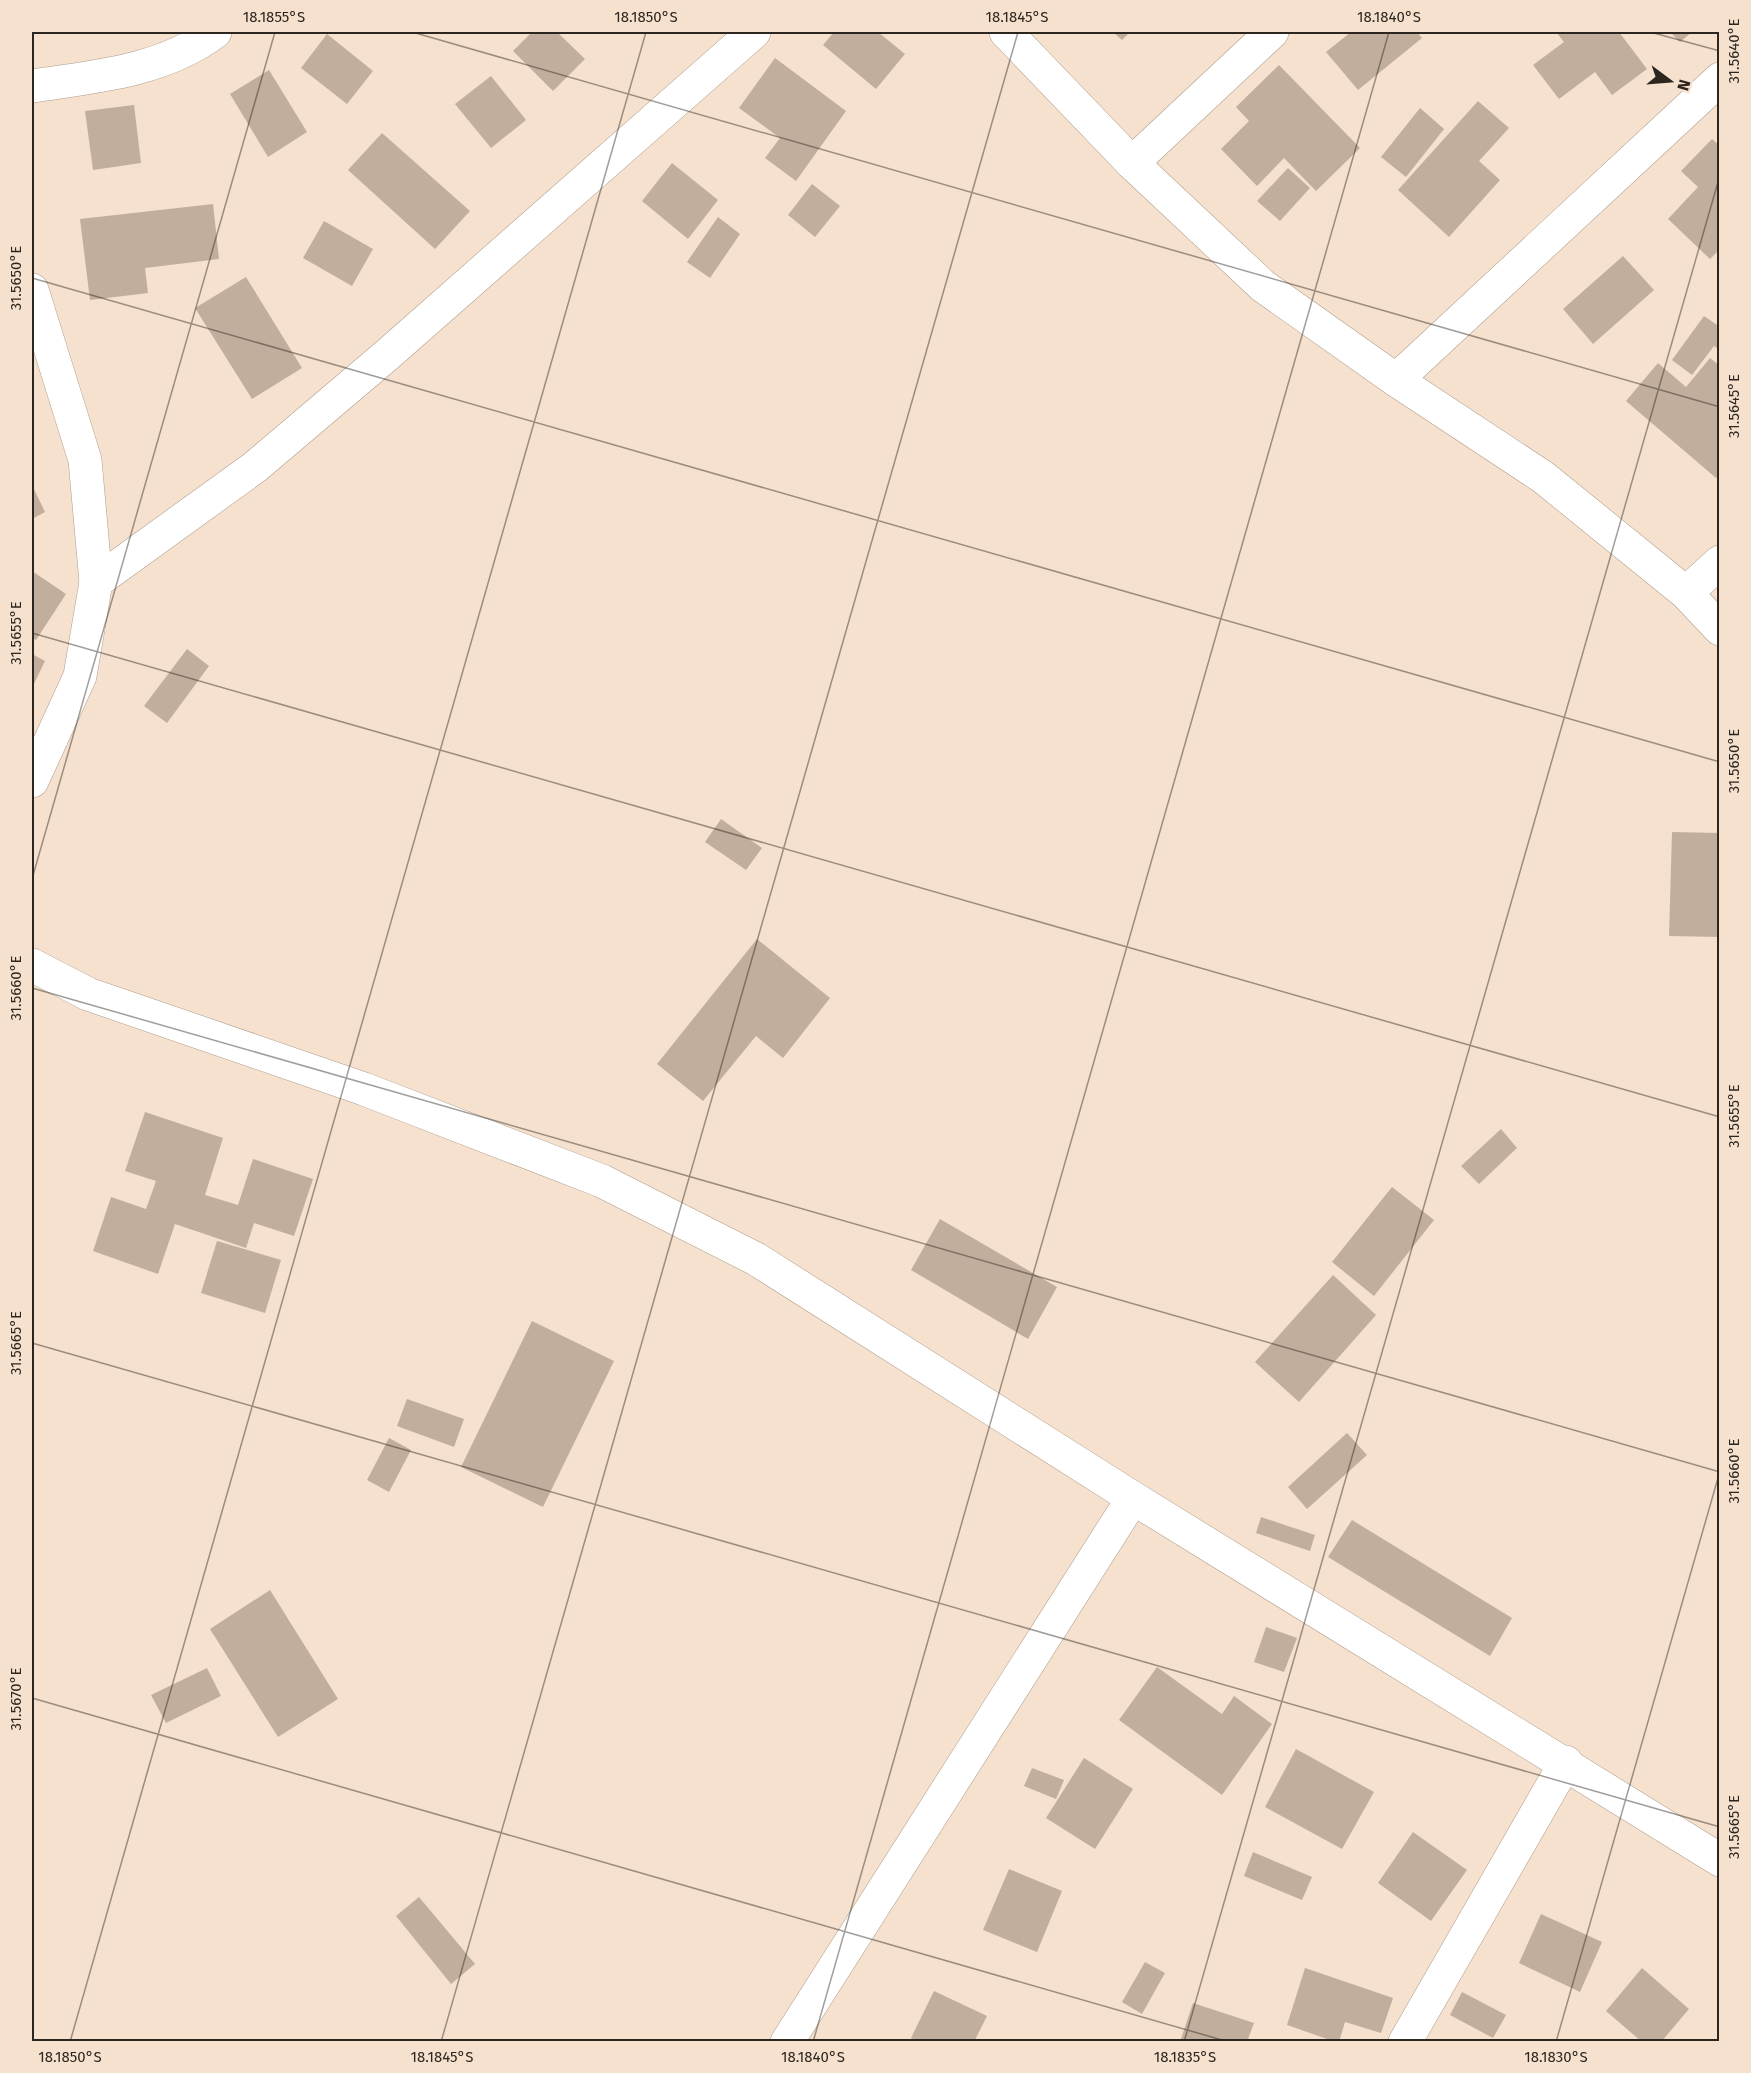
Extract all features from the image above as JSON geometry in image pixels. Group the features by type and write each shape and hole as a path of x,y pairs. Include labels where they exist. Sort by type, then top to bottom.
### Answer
{"street":[{"path":"32,86 100,76 160,62 215,32"},
{"path":"96,582 255,467 387,355 754,32"},
{"path":"1006,32 1132,163 1263,286 1396,380 1543,477 1686,593 1719,629"},
{"path":"1132,163 1272,32"},
{"path":"1396,380 1719,79"},
{"path":"32,290 85,460 96,582 80,676 32,781"},
{"path":"1686,593 1719,562"},
{"path":"32,965 88,994 364,1089 602,1181 756,1259 1133,1498 1566,1762 1719,1860"},
{"path":"787,2042 1133,1498"},
{"path":"1405,2042 1566,1762"}],"building":[{"path":"532,32 557,32 585,59 553,91 513,51"},
{"path":"834,32 878,32 905,54 876,89 823,45"},
{"path":"1113,32 1130,32 1122,40"},
{"path":"1351,32 1417,32 1422,38 1358,90 1326,52"},
{"path":"1556,32 1619,32 1647,69 1612,95 1595,72 1559,99 1533,65 1564,42"},
{"path":"1670,32 1692,32 1680,42"},
{"path":"327,34 373,71 347,104 301,68"},
{"path":"775,58 846,111 796,181 765,158 780,138 739,108"},
{"path":"1279,65 1360,148 1316,191 1284,158 1257,186 1221,149 1249,121 1236,107"},
{"path":"269,70 307,132 268,157 230,94"},
{"path":"491,76 526,120 491,148 455,104"},
{"path":"1478,101 1509,128 1479,161 1500,180 1449,237 1398,190"},
{"path":"134,105 141,163 93,170 85,111"},
{"path":"1420,108 1444,129 1406,177 1381,157"},
{"path":"382,133 470,211 435,249 348,170"},
{"path":"1712,139 1720,146 1720,249 1710,259 1668,219 1698,187 1681,171"},
{"path":"672,163 718,200 688,239 642,201"},
{"path":"1288,168 1310,188 1280,221 1257,201"},
{"path":"812,184 840,206 815,237 788,215"},
{"path":"213,204 219,259 145,268 148,293 90,300 80,219"},
{"path":"718,217 740,234 710,278 687,262"},
{"path":"324,221 373,249 352,286 303,258"},
{"path":"1623,256 1654,290 1593,344 1563,309"},
{"path":"246,277 302,368 252,399 195,308"},
{"path":"1704,316 1720,327 1720,350 1714,346 1692,375 1672,360"},
{"path":"1710,358 1720,366 1720,474 1716,478 1626,401 1658,363 1686,387"},
{"path":"32,485 45,512 32,519"},
{"path":"32,571 66,594 36,640 32,638"},
{"path":"187,649 209,666 167,723 144,706"},
{"path":"32,654 45,661 32,688"},
{"path":"721,819 762,848 746,870 705,842"},
{"path":"1672,832 1720,833 1720,937 1669,936"},
{"path":"757,939 830,998 783,1058 756,1036 703,1101 657,1064"},
{"path":"145,1112 223,1138 205,1195 238,1205 253,1159 313,1179 294,1236 254,1223 246,1248 175,1224 158,1274 93,1251 111,1197 146,1209 156,1181 125,1171"},
{"path":"1501,1129 1517,1148 1479,1184 1461,1166"},
{"path":"1392,1187 1434,1220 1374,1296 1332,1262"},
{"path":"940,1219 1057,1287 1028,1339 911,1270"},
{"path":"217,1241 281,1260 265,1313 201,1293"},
{"path":"1333,1275 1376,1315 1299,1402 1255,1362"},
{"path":"532,1321 614,1361 543,1507 461,1467"},
{"path":"407,1399 464,1419 454,1447 397,1426"},
{"path":"1347,1433 1367,1455 1307,1509 1288,1487"},
{"path":"389,1438 411,1450 389,1492 367,1480"},
{"path":"1261,1517 1315,1535 1310,1551 1256,1533"},
{"path":"1352,1520 1512,1618 1490,1656 1328,1557"},
{"path":"270,1590 338,1699 278,1737 210,1629"},
{"path":"1266,1627 1297,1638 1284,1672 1254,1662"},
{"path":"1157,1667 1222,1714 1234,1696 1272,1724 1222,1795 1119,1720"},
{"path":"207,1668 221,1696 166,1723 151,1695"},
{"path":"1296,1749 1374,1792 1342,1849 1265,1807"},
{"path":"1084,1758 1133,1789 1095,1849 1046,1818"},
{"path":"1032,1768 1064,1780 1056,1799 1024,1786"},
{"path":"1413,1832 1467,1870 1431,1921 1378,1883"},
{"path":"1253,1852 1312,1877 1302,1900 1244,1876"},
{"path":"1009,1869 1062,1891 1037,1952 983,1930"},
{"path":"419,1897 475,1964 451,1984 396,1916"},
{"path":"1541,1914 1602,1942 1580,1992 1519,1963"},
{"path":"1145,1962 1165,1973 1142,2014 1122,2002"},
{"path":"1305,1968 1393,1998 1381,2033 1345,2022 1339,2042 1336,2042 1287,2025"},
{"path":"1642,1968 1689,2009 1661,2042 1642,2042 1606,2011"},
{"path":"934,1991 987,2016 974,2042 917,2042 911,2038"},
{"path":"1462,1992 1506,2015 1493,2038 1450,2015"},
{"path":"1193,2003 1254,2023 1247,2042 1180,2042"}]}
